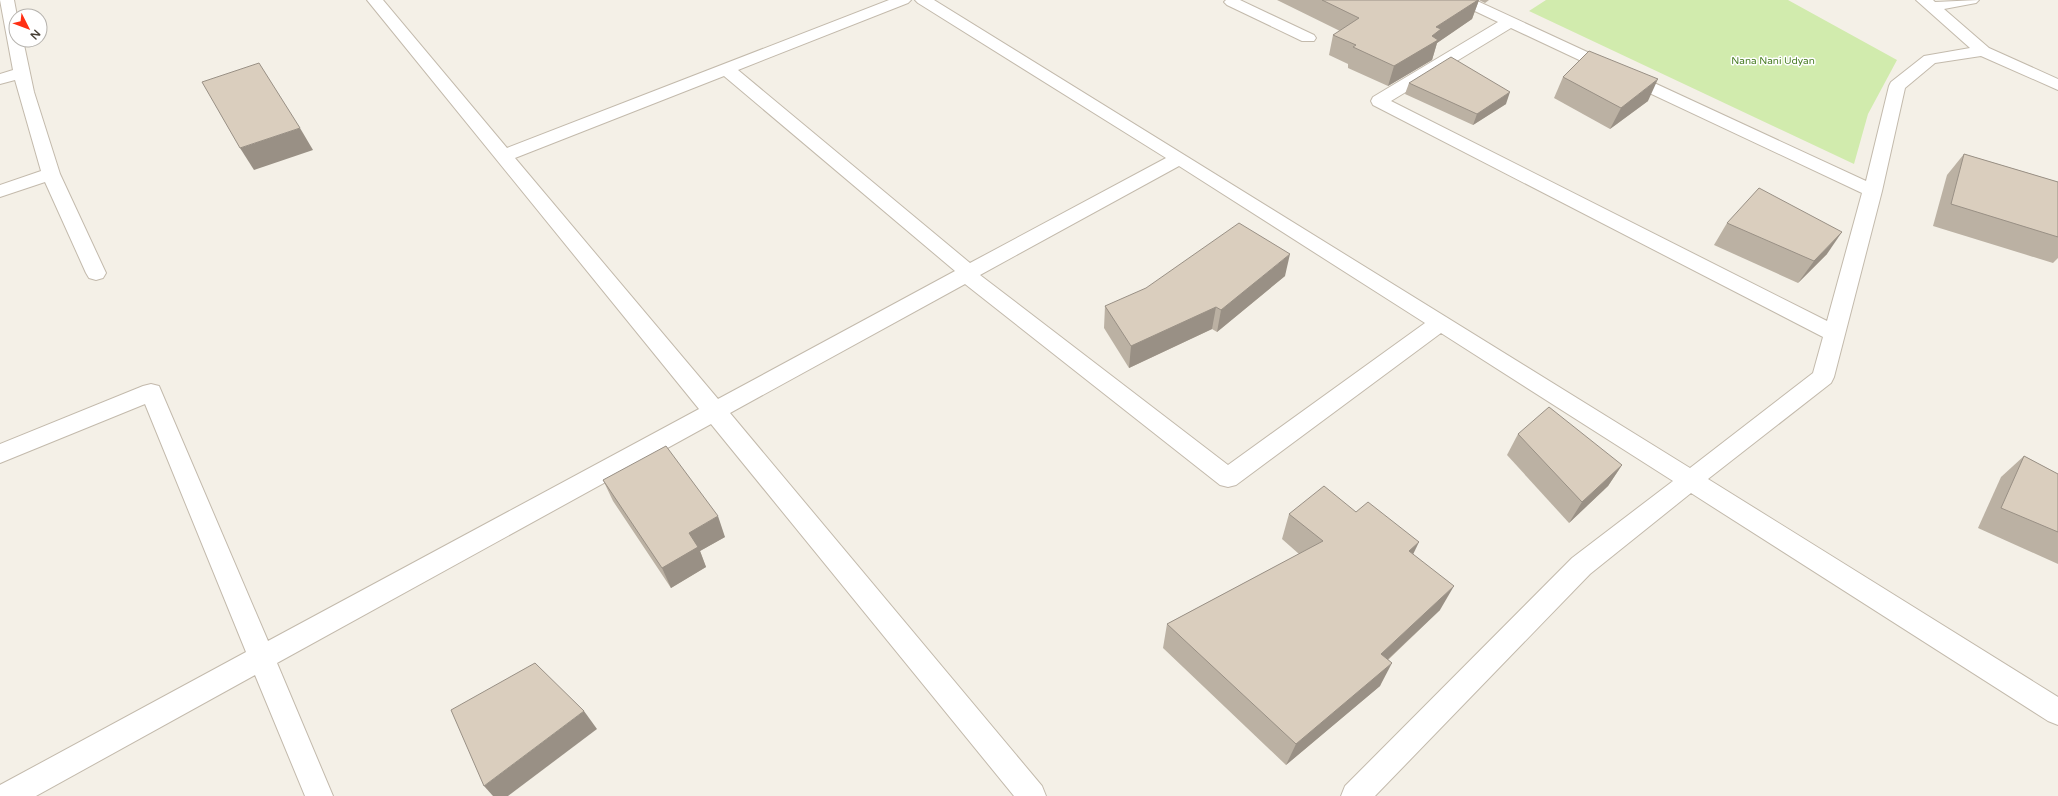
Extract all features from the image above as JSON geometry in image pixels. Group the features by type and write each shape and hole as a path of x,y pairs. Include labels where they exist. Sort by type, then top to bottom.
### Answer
{"street":[{"path":"6,0 26,92 51,174 96,273"},
{"path":"375,0 1032,796"},
{"path":"504,156 903,0"},
{"path":"923,0 1179,158 2058,712"},
{"path":"1463,0 1872,191"},
{"path":"1928,4 1971,0"},
{"path":"1232,1 1308,38"},
{"path":"1928,4 1983,51 2058,85"},
{"path":"1510,22 1379,101 1835,334"},
{"path":"1355,796 1581,566 1691,482 1823,377 1872,191 1897,86 1930,59 1983,51"},
{"path":"727,70 968,273 968,276 1228,478 1440,323"},
{"path":"0,79 22,72"},
{"path":"8,796 1179,158"},
{"path":"0,191 51,174"},
{"path":"0,454 151,392 319,796"}],"green space":[{"name":"Nana Nani Udyan","path":"1546,0 1788,0 1897,60 1868,114 1854,164 1529,11"}],"building":[{"path":"1322,0 1478,0 1436,27 1441,29 1432,36 1438,40 1394,66 1353,47 1356,45 1333,35 1359,18"},
{"path":"1589,51 1658,79 1621,108 1563,77"},
{"path":"1451,57 1510,92 1477,114 1409,83"},
{"path":"259,63 300,128 240,148 202,82"},
{"path":"1964,154 2058,182 2058,237 1951,204"},
{"path":"1759,188 1842,232 1814,261 1727,223"},
{"path":"1239,223 1290,254 1221,310 1216,307 1131,346 1105,306 1146,288"},
{"path":"1549,407 1622,465 1582,502 1518,434"},
{"path":"666,446 718,516 689,533 698,547 662,568 603,480"},
{"path":"2024,456 2058,474 2058,532 2001,508"},
{"path":"1324,486 1356,512 1368,502 1419,542 1409,551 1454,586 1381,654 1392,663 1296,744 1167,624 1323,541 1289,514"},
{"path":"535,663 584,711 484,786 451,710"}]}
